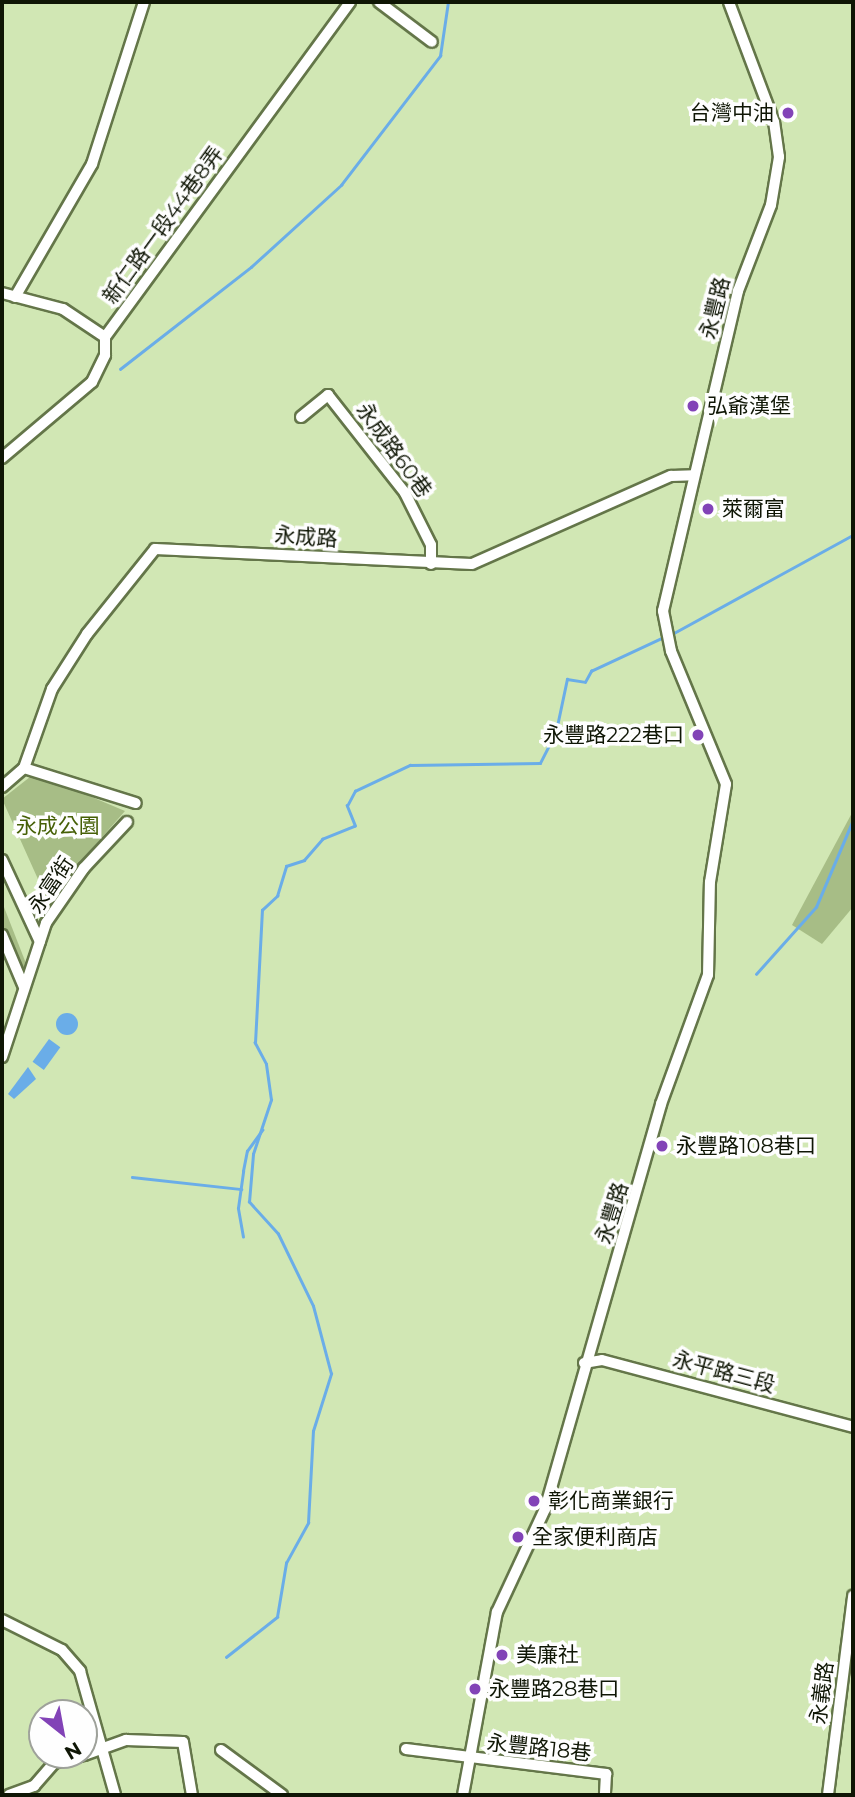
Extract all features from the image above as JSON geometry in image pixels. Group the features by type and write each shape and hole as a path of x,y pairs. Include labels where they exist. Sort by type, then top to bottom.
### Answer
{"street":[{"path":"15,297 92,164 144,2"},
{"name":"新仁路一段44巷8弄","path":"2,458 92,382 105,355 105,337 350,2"},
{"path":"379,2 432,42"},
{"name":"永豐路","path":"463,1795 497,1612 545,1509 584,1363 661,1104 708,975 710,882 726,784 666,636 664,599 743,273 778,179 774,122 729,2"},
{"path":"2,293 63,309 105,337"},
{"name":"永成路60巷","path":"301,417 328,395 405,493 431,545 430,564"},
{"name":"永成路","path":"2,787 24,768 52,690 155,549 430,564 482,561 671,476 694,475"},
{"path":"24,768 136,803"},
{"name":"永富街","path":"2,1057 40,942 68,890 127,822"},
{"name":"永富街","path":"2,860 40,942"},
{"path":"2,935 24,987"},
{"name":"永平路三段","path":"584,1363 602,1360 853,1427"},
{"name":"永義路","path":"828,1795 853,1596"},
{"path":"2,1620 62,1650 80,1671 94,1710 115,1795"},
{"path":"98,1751 126,1740 183,1742 192,1795"},
{"name":"永豐路18巷","path":"406,1749 469,1760 606,1774 604,1795"},
{"path":"221,1750 282,1795"},
{"path":"9,1795 34,1786 49,1769"}],"green space":[{"name":"永成公園","path":"35,773 125,811 67,877 60,898 46,897 2,799"},
{"path":"853,811 853,907 822,944 792,925"},
{"path":"2,902 27,966 22,977 2,930"}],"water":[{"path":"67,1013 75,1016 78,1024 75,1032 67,1035 59,1032 56,1024 59,1016"},
{"path":"49,1039 60,1047 44,1070 33,1062"},
{"path":"28,1067 36,1079 14,1099 8,1094"}],"waterway":[{"path":"120,369 251,267 341,185 440,56 448,2"},
{"path":"672,634 853,535"},
{"path":"226,1657 277,1617 286,1563 308,1523 313,1431 331,1374 313,1306 278,1234 249,1202 253,1154 271,1100 266,1064 255,1043 262,910 277,896 286,866 304,860 322,839 355,826 347,806 355,791 410,765 540,763 556,731 567,679 585,682 591,671 666,636"},
{"path":"756,974 816,907 853,820"},
{"path":"243,1237 238,1208 243,1171 247,1151 262,1130"},
{"path":"132,1177 241,1189"}],"place":[{"name":"台灣中油","path":"788,113"},
{"name":"弘爺漢堡","path":"693,406"},
{"name":"萊爾富","path":"708,509"},
{"name":"永豐路222巷口","path":"698,735"},
{"name":"永豐路108巷口","path":"662,1146"},
{"name":"彰化商業銀行","path":"534,1501"},
{"name":"全家便利商店","path":"518,1537"},
{"name":"美廉社","path":"502,1655"},
{"name":"永豐路28巷口","path":"475,1689"}]}
